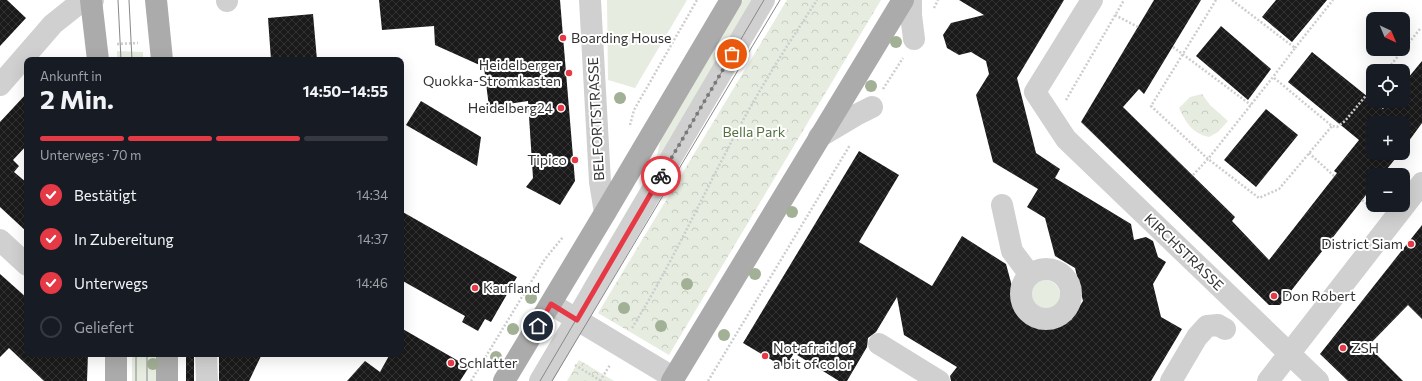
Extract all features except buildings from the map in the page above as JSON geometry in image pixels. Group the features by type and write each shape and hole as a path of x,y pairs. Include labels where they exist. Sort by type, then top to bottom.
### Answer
{"main road":[{"path":"92,0 98,57"},
{"path":"156,0 162,51"},
{"path":"504,381 606,213 731,0"},
{"path":"673,379 903,0"},
{"path":"116,357 116,381"},
{"path":"167,357 167,381"}],"street":[{"path":"24,57 53,24 77,5 92,0"},
{"name":"BELFORTSTRASSE","path":"590,0 599,166 606,213"},
{"path":"540,381 764,0"},
{"path":"912,0 911,15 914,39"},
{"name":"KIRCHSTRASSE","path":"1092,0 1035,92 1066,139 1318,381"},
{"path":"0,85 24,57"},
{"path":"819,137 872,107"},
{"path":"1268,381 1422,183"},
{"path":"1002,205 1012,251 1030,275"},
{"path":"0,240 24,262"},
{"path":"551,304 673,379"},
{"path":"551,304 561,328 564,341"},
{"path":"1171,381 1197,337 1206,326 1218,325 1225,329"},
{"path":"879,344 940,381"},
{"path":"206,357 207,381"}],"path":[{"path":"629,129 634,110 697,0"},
{"path":"621,346 652,294 762,86 790,39 817,0"},
{"path":"1053,120 1124,0"},
{"path":"1216,0 1151,106 1208,159 1259,198 1279,189 1332,126"},
{"path":"1232,0 1295,48"},
{"path":"1193,174 1208,159 1333,0"},
{"path":"1115,15 1138,27"},
{"path":"1392,64 1420,29"},
{"path":"872,107 914,39"},
{"path":"113,57 113,44 162,51"},
{"path":"1173,47 1251,105"},
{"path":"1272,77 1332,126 1337,127 1346,121 1366,96"},
{"path":"708,381 854,139"},
{"path":"1308,153 1334,176"},
{"path":"471,381 545,259 568,231"}],"green space":[{"path":"607,0 687,0 635,88 608,80"},
{"path":"743,0 760,0 578,298 584,284 656,161 661,138"},
{"name":"Bella Park","path":"787,0 881,0 669,355 598,313"},
{"path":"117,51 143,52 143,57 117,57"},
{"path":"1202,94 1210,105 1228,121 1218,132 1209,137 1203,136 1194,130 1184,118 1179,108 1190,97"},
{"path":"1045,280 1055,285 1060,295 1055,305 1045,310 1035,305 1030,295 1035,285"},
{"path":"132,357 157,357 157,381 132,381"},
{"path":"579,360 614,381 567,381"}],"tram line":[{"path":"118,0 121,57"},
{"path":"129,0 132,57"},
{"path":"540,381 764,0"},
{"path":"552,381 780,0"},
{"path":"136,357 136,381"},
{"path":"147,357 147,381"}],"way so far":[{"path":"661,176 732,54"}],"place":[{"name":"Boarding House","path":"563,38"},
{"name":"Heidelberger Quokka-Stromkasten","path":"569,73"},
{"name":"Heidelberg24","path":"561,108"},
{"name":"Tipico","path":"575,160"},
{"name":"District Siam","path":"1411,244"},
{"name":"Kaufland","path":"475,288"},
{"name":"Don Robert","path":"1274,296"},
{"name":"ZSH","path":"1343,348"},
{"name":"Not afraid of a bit of color","path":"765,356"},
{"name":"Schlatter","path":"451,363"}],"route":[{"path":"538,326 551,304 577,320 661,176"}]}
